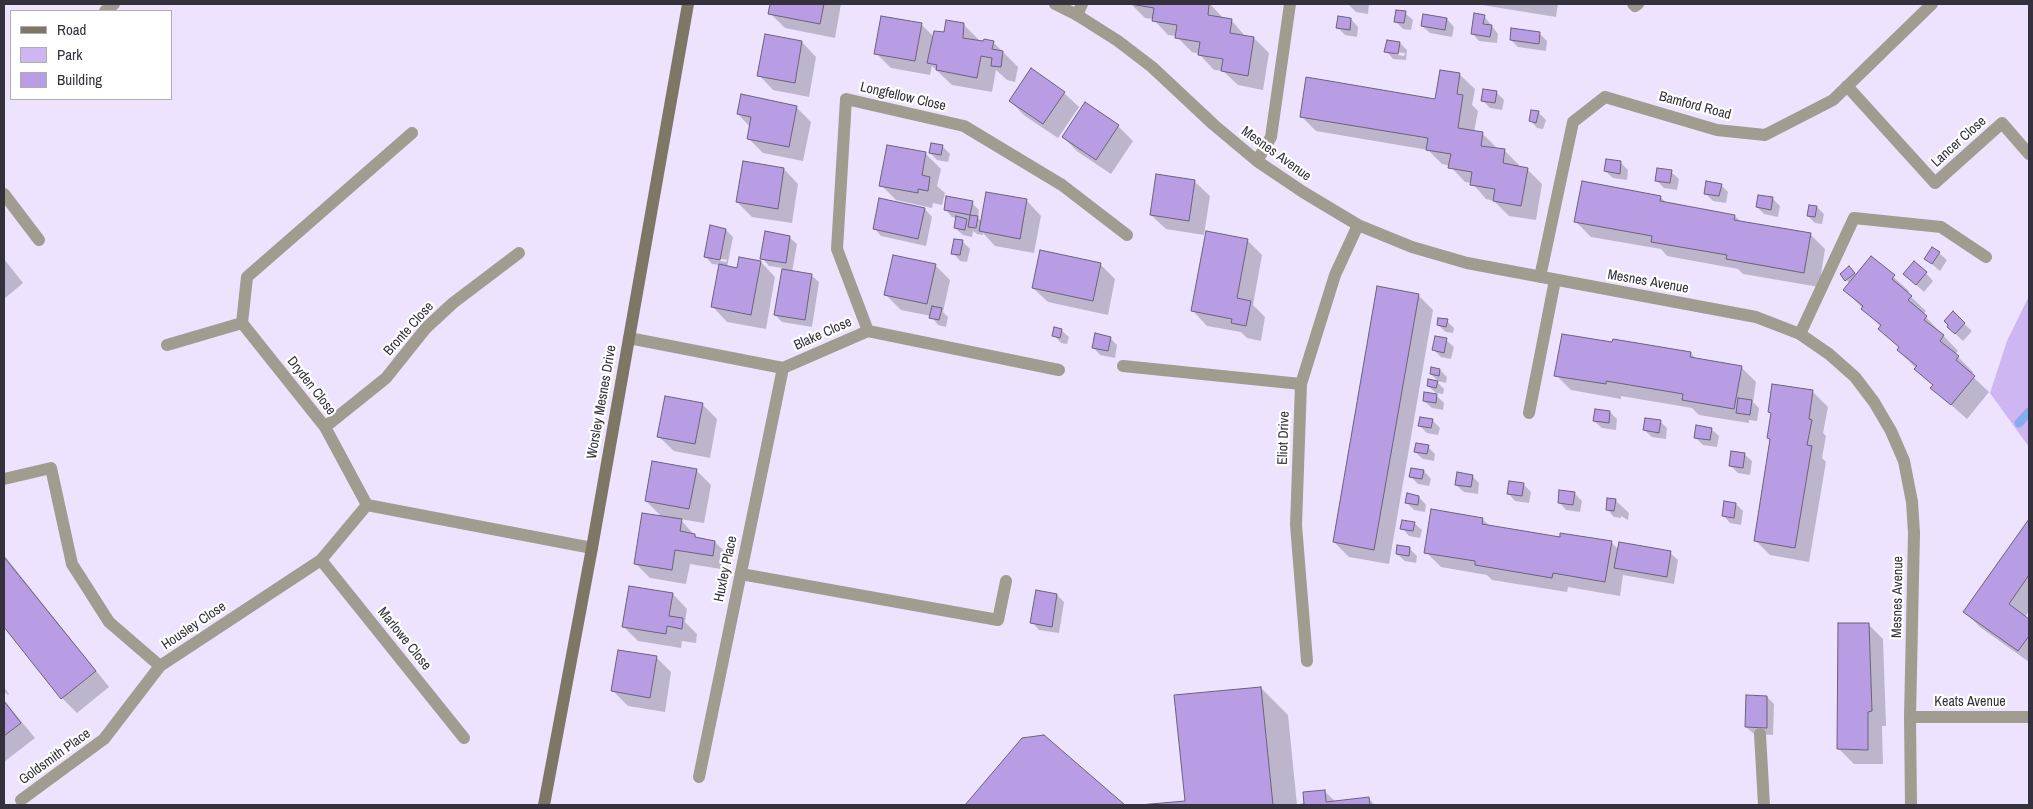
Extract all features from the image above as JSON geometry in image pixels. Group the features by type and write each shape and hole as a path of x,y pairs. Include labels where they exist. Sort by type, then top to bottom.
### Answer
{"street":[{"name":"Worsley Mesnes Drive","path":"544,805 592,548 688,4"},
{"name":"Mesnes Avenue","path":"1055,4 1079,9 1152,67 1214,125 1257,161 1303,192 1358,225 1412,247 1540,278 1756,316 1800,334 1829,354 1855,377 1874,402 1891,431 1904,461 1912,502 1914,534 1910,717 1911,805"},
{"path":"1257,161 1271,137 1290,4"},
{"path":"1632,4 1635,6 1638,4"},
{"name":"Bamford Road","path":"1540,278 1573,122 1605,97 1716,130 1765,136 1833,100 1932,4"},
{"name":"Lancer Close","path":"1847,86 1936,184 2002,123 2029,154"},
{"name":"Longfellow Close","path":"868,331 837,249 846,99 964,126 1062,185 1127,235"},
{"path":"167,345 242,323 246,277 412,133"},
{"path":"4,194 39,240"},
{"path":"1800,334 1854,218 1941,227 1986,257"},
{"name":"Eliot Drive","path":"1307,661 1296,525 1301,384 1335,275 1358,225"},
{"name":"Bronte Close","path":"325,427 386,378 426,328 453,303 519,254"},
{"path":"1529,413 1554,280"},
{"name":"Dryden Close","path":"242,323 325,427 367,505"},
{"name":"Blake Close","path":"629,338 783,368 868,331 1059,370"},
{"path":"1124,366 1301,384"},
{"name":"Huxley Place","path":"699,777 783,368"},
{"name":"Housley Close","path":"4,479 51,468 72,564 109,622 160,666 321,560 367,505"},
{"path":"367,505 592,548"},
{"name":"Marlowe Close","path":"321,560 464,738"},
{"path":"741,574 998,620 1006,581"},
{"name":"Goldsmith Place","path":"21,800 104,739 160,666"},
{"name":"Keats Avenue","path":"1910,717 2029,716"},
{"path":"1760,734 1764,805"}],"green space":[{"path":"2029,296 2029,447 1990,393 2007,341"}],"building":[{"path":"770,4 824,4 820,24 768,14"},
{"path":"1131,4 1209,4 1208,15 1232,19 1230,33 1254,37 1248,76 1221,71 1223,59 1198,55 1200,42 1175,38 1177,25 1152,21 1154,8"},
{"path":"1396,10 1406,11 1404,23 1394,22"},
{"path":"1474,13 1485,15 1483,24 1492,25 1490,37 1471,34"},
{"path":"1423,14 1447,18 1445,30 1421,26"},
{"path":"881,16 922,23 915,61 874,54"},
{"path":"1338,16 1351,18 1350,30 1336,28"},
{"path":"946,20 964,23 963,38 994,41 992,49 1003,51 1001,67 991,66 992,58 981,56 977,78 936,70 937,65 927,63 934,31 944,32"},
{"path":"1511,28 1540,32 1539,44 1510,40"},
{"path":"765,34 802,41 795,83 757,76"},
{"path":"1387,40 1400,42 1398,54 1384,52"},
{"path":"1031,68 1065,92 1043,124 1009,101"},
{"path":"1440,70 1460,73 1457,94 1463,95 1458,128 1483,132 1481,146 1505,149 1503,163 1528,168 1521,206 1493,201 1495,189 1470,185 1472,172 1448,168 1451,154 1426,150 1428,138 1300,117 1306,77 1435,99"},
{"path":"1483,89 1497,91 1495,103 1481,101"},
{"path":"741,94 797,106 789,147 747,139 751,117 737,114"},
{"path":"1085,102 1119,125 1096,160 1062,137"},
{"path":"1531,110 1539,111 1536,123 1529,121"},
{"path":"931,143 943,145 941,155 929,153"},
{"path":"887,145 926,152 922,175 930,177 928,191 918,189 918,193 879,186"},
{"path":"1606,159 1621,161 1620,174 1604,171"},
{"path":"743,161 784,168 778,209 736,202"},
{"path":"1657,168 1672,170 1670,183 1655,181"},
{"path":"1156,174 1195,180 1189,221 1150,215"},
{"path":"1582,181 1661,196 1660,201 1735,215 1734,220 1811,233 1804,273 1726,259 1727,255 1651,242 1652,236 1574,222"},
{"path":"1706,181 1722,184 1719,196 1704,194"},
{"path":"986,192 1027,199 1020,239 979,231"},
{"path":"1758,195 1773,197 1771,210 1756,207"},
{"path":"946,196 973,201 970,215 944,210"},
{"path":"879,198 925,208 918,239 873,229"},
{"path":"1809,205 1817,206 1815,217 1807,216"},
{"path":"970,215 978,216 976,228 968,227"},
{"path":"956,216 967,219 965,230 954,228"},
{"path":"710,225 726,229 720,260 704,257"},
{"path":"765,231 790,236 786,263 760,259"},
{"path":"1206,231 1248,239 1237,298 1251,301 1246,326 1231,323 1232,319 1191,311"},
{"path":"954,239 963,240 960,255 951,254"},
{"path":"1932,247 1940,252 1932,264 1924,259"},
{"path":"1040,250 1101,263 1093,301 1032,288"},
{"path":"893,255 936,264 927,304 884,295"},
{"path":"1871,256 1895,275 1892,279 1912,296 1908,300 1927,316 1924,320 1944,335 1940,341 1959,356 1956,360 1975,376 1951,405 1930,388 1933,385 1914,369 1917,366 1897,350 1899,347 1878,329 1881,325 1861,309 1863,306 1843,290"},
{"path":"739,257 761,261 751,315 711,307 719,264 737,268"},
{"path":"1914,261 1927,272 1916,285 1903,274"},
{"path":"1849,266 1855,273 1845,281 1840,274"},
{"path":"782,269 812,274 805,320 774,315"},
{"path":"1377,286 1419,294 1374,550 1333,542"},
{"path":"932,306 942,308 939,320 929,318"},
{"path":"1953,311 1965,323 1955,334 1947,327 1948,325 1944,321"},
{"path":"1438,318 1448,319 1446,327 1437,325"},
{"path":"1054,327 1062,329 1060,338 1052,336"},
{"path":"1095,333 1111,337 1108,351 1092,348"},
{"path":"1562,334 1612,342 1613,339 1691,352 1690,357 1742,366 1734,409 1682,400 1683,394 1606,381 1606,384 1554,376"},
{"path":"1435,336 1447,338 1444,353 1432,350"},
{"path":"1431,367 1440,369 1439,376 1430,374"},
{"path":"1428,379 1438,381 1436,388 1427,386"},
{"path":"1772,384 1813,390 1809,419 1812,420 1807,445 1812,446 1795,548 1754,541 1770,439 1767,438 1771,413 1768,412"},
{"path":"1424,392 1437,394 1436,403 1423,401"},
{"path":"665,396 703,403 695,444 657,437"},
{"path":"1738,398 1752,400 1750,415 1736,413"},
{"path":"1595,409 1610,411 1609,423 1593,421"},
{"path":"1420,417 1433,419 1431,428 1418,426"},
{"path":"1645,418 1661,420 1659,433 1643,430"},
{"path":"1696,425 1712,428 1710,440 1694,438"},
{"path":"1416,443 1429,445 1427,454 1414,452"},
{"path":"1731,451 1745,453 1743,468 1729,466"},
{"path":"652,461 697,469 689,509 645,501"},
{"path":"1411,468 1424,470 1422,479 1409,477"},
{"path":"1457,472 1473,475 1471,487 1455,485"},
{"path":"1509,481 1524,483 1522,496 1507,494"},
{"path":"1559,490 1575,492 1573,505 1558,503"},
{"path":"1407,493 1419,496 1418,505 1405,503"},
{"path":"1607,498 1616,499 1614,511 1606,510"},
{"path":"1724,501 1736,503 1734,518 1722,516"},
{"path":"1431,509 1483,518 1482,524 1560,537 1560,533 1612,541 1605,582 1553,573 1552,578 1475,565 1475,561 1424,553"},
{"path":"642,513 682,519 680,531 695,534 695,537 715,541 713,556 675,550 672,570 634,564"},
{"path":"2029,519 2029,575 2009,604 2029,619 2029,636 2018,651 1963,612"},
{"path":"1402,520 1415,522 1413,531 1400,529"},
{"path":"1619,542 1671,551 1667,577 1614,568"},
{"path":"1397,545 1410,547 1409,556 1396,554"},
{"path":"4,557 96,671 61,699 4,627"},
{"path":"629,586 673,593 669,616 683,618 682,629 667,626 666,634 622,627"},
{"path":"1036,590 1057,594 1052,627 1030,623"},
{"path":"1838,623 1869,623 1872,711 1868,712 1868,750 1837,749"},
{"path":"618,650 657,656 650,698 611,691"},
{"path":"1261,687 1273,805 1139,805 1185,801 1174,695"},
{"path":"1746,695 1767,696 1767,728 1745,727"},
{"path":"4,701 21,723 4,736"},
{"path":"1044,735 1125,805 965,805 1022,738"},
{"path":"1325,790 1326,802 1369,797 1370,805 1295,805 1304,804 1303,792"}],"waterway":[{"path":"2019,423 2029,412"}]}
